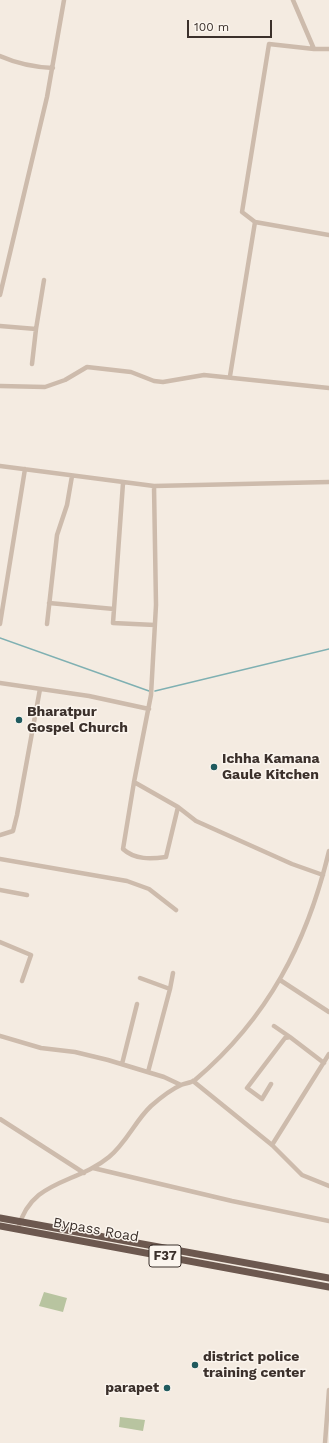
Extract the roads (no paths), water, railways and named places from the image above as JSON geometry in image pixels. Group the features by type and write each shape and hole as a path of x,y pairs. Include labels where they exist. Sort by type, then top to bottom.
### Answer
{"highway":[{"name":"Bypass Road","path":"0,1218 19,1226 329,1287"},
{"name":"Bypass Road","path":"0,1226 19,1226 329,1278"}],"street":[{"path":"0,295 2,277 25,198 53,68 64,0"},
{"path":"293,0 314,49"},
{"path":"329,49 314,49 269,44 242,212 255,222 329,235"},
{"path":"0,56 17,64 53,68"},
{"path":"230,376 255,222"},
{"path":"32,364 44,280"},
{"path":"0,326 36,329"},
{"path":"0,386 45,387 65,380 87,367 131,372 154,381 163,382 204,375 230,376 329,388"},
{"path":"0,466 154,486 329,482"},
{"path":"0,624 25,469"},
{"path":"47,624 57,535 67,505 72,476"},
{"path":"123,483 113,623 155,625"},
{"path":"154,486 156,605 149,709 134,782 123,850 128,854 142,858 166,857 178,807"},
{"path":"0,585 6,587"},
{"path":"49,603 114,609"},
{"path":"0,683 89,696 149,709"},
{"path":"0,835 13,831 40,689"},
{"path":"134,782 178,807 196,821 292,864 323,875"},
{"path":"19,1226 22,1216 36,1197 49,1187 93,1168 123,1145 151,1106 181,1085 193,1081 244,1030 261,1009 280,980 301,940 323,875 329,851"},
{"path":"0,859 121,879 149,889 176,910"},
{"path":"0,890 27,895"},
{"path":"0,942 31,955 22,981"},
{"path":"148,1072 173,973"},
{"path":"140,978 170,989"},
{"path":"280,980 329,1012"},
{"path":"122,1064 137,1004"},
{"path":"274,1026 326,1061"},
{"path":"0,1036 41,1048 75,1052 122,1064 164,1077 181,1085"},
{"path":"271,1084 262,1099 248,1088 285,1038 290,1037"},
{"path":"272,1145 329,1054"},
{"path":"193,1081 272,1145 302,1175 328,1184"},
{"path":"0,1119 84,1173"},
{"path":"93,1168 232,1201 329,1221"},
{"path":"324,1443 329,1390"}],"waterway":[{"path":"0,638 149,691"},
{"path":"155,691 329,649"}],"place":[{"name":"Bharatpur Gospel Church","path":"19,720"},
{"name":"Ichha Kamana Gaule Kitchen","path":"214,767"},
{"name":"district police training center","path":"195,1365"},
{"name":"parapet","path":"167,1388"}]}
